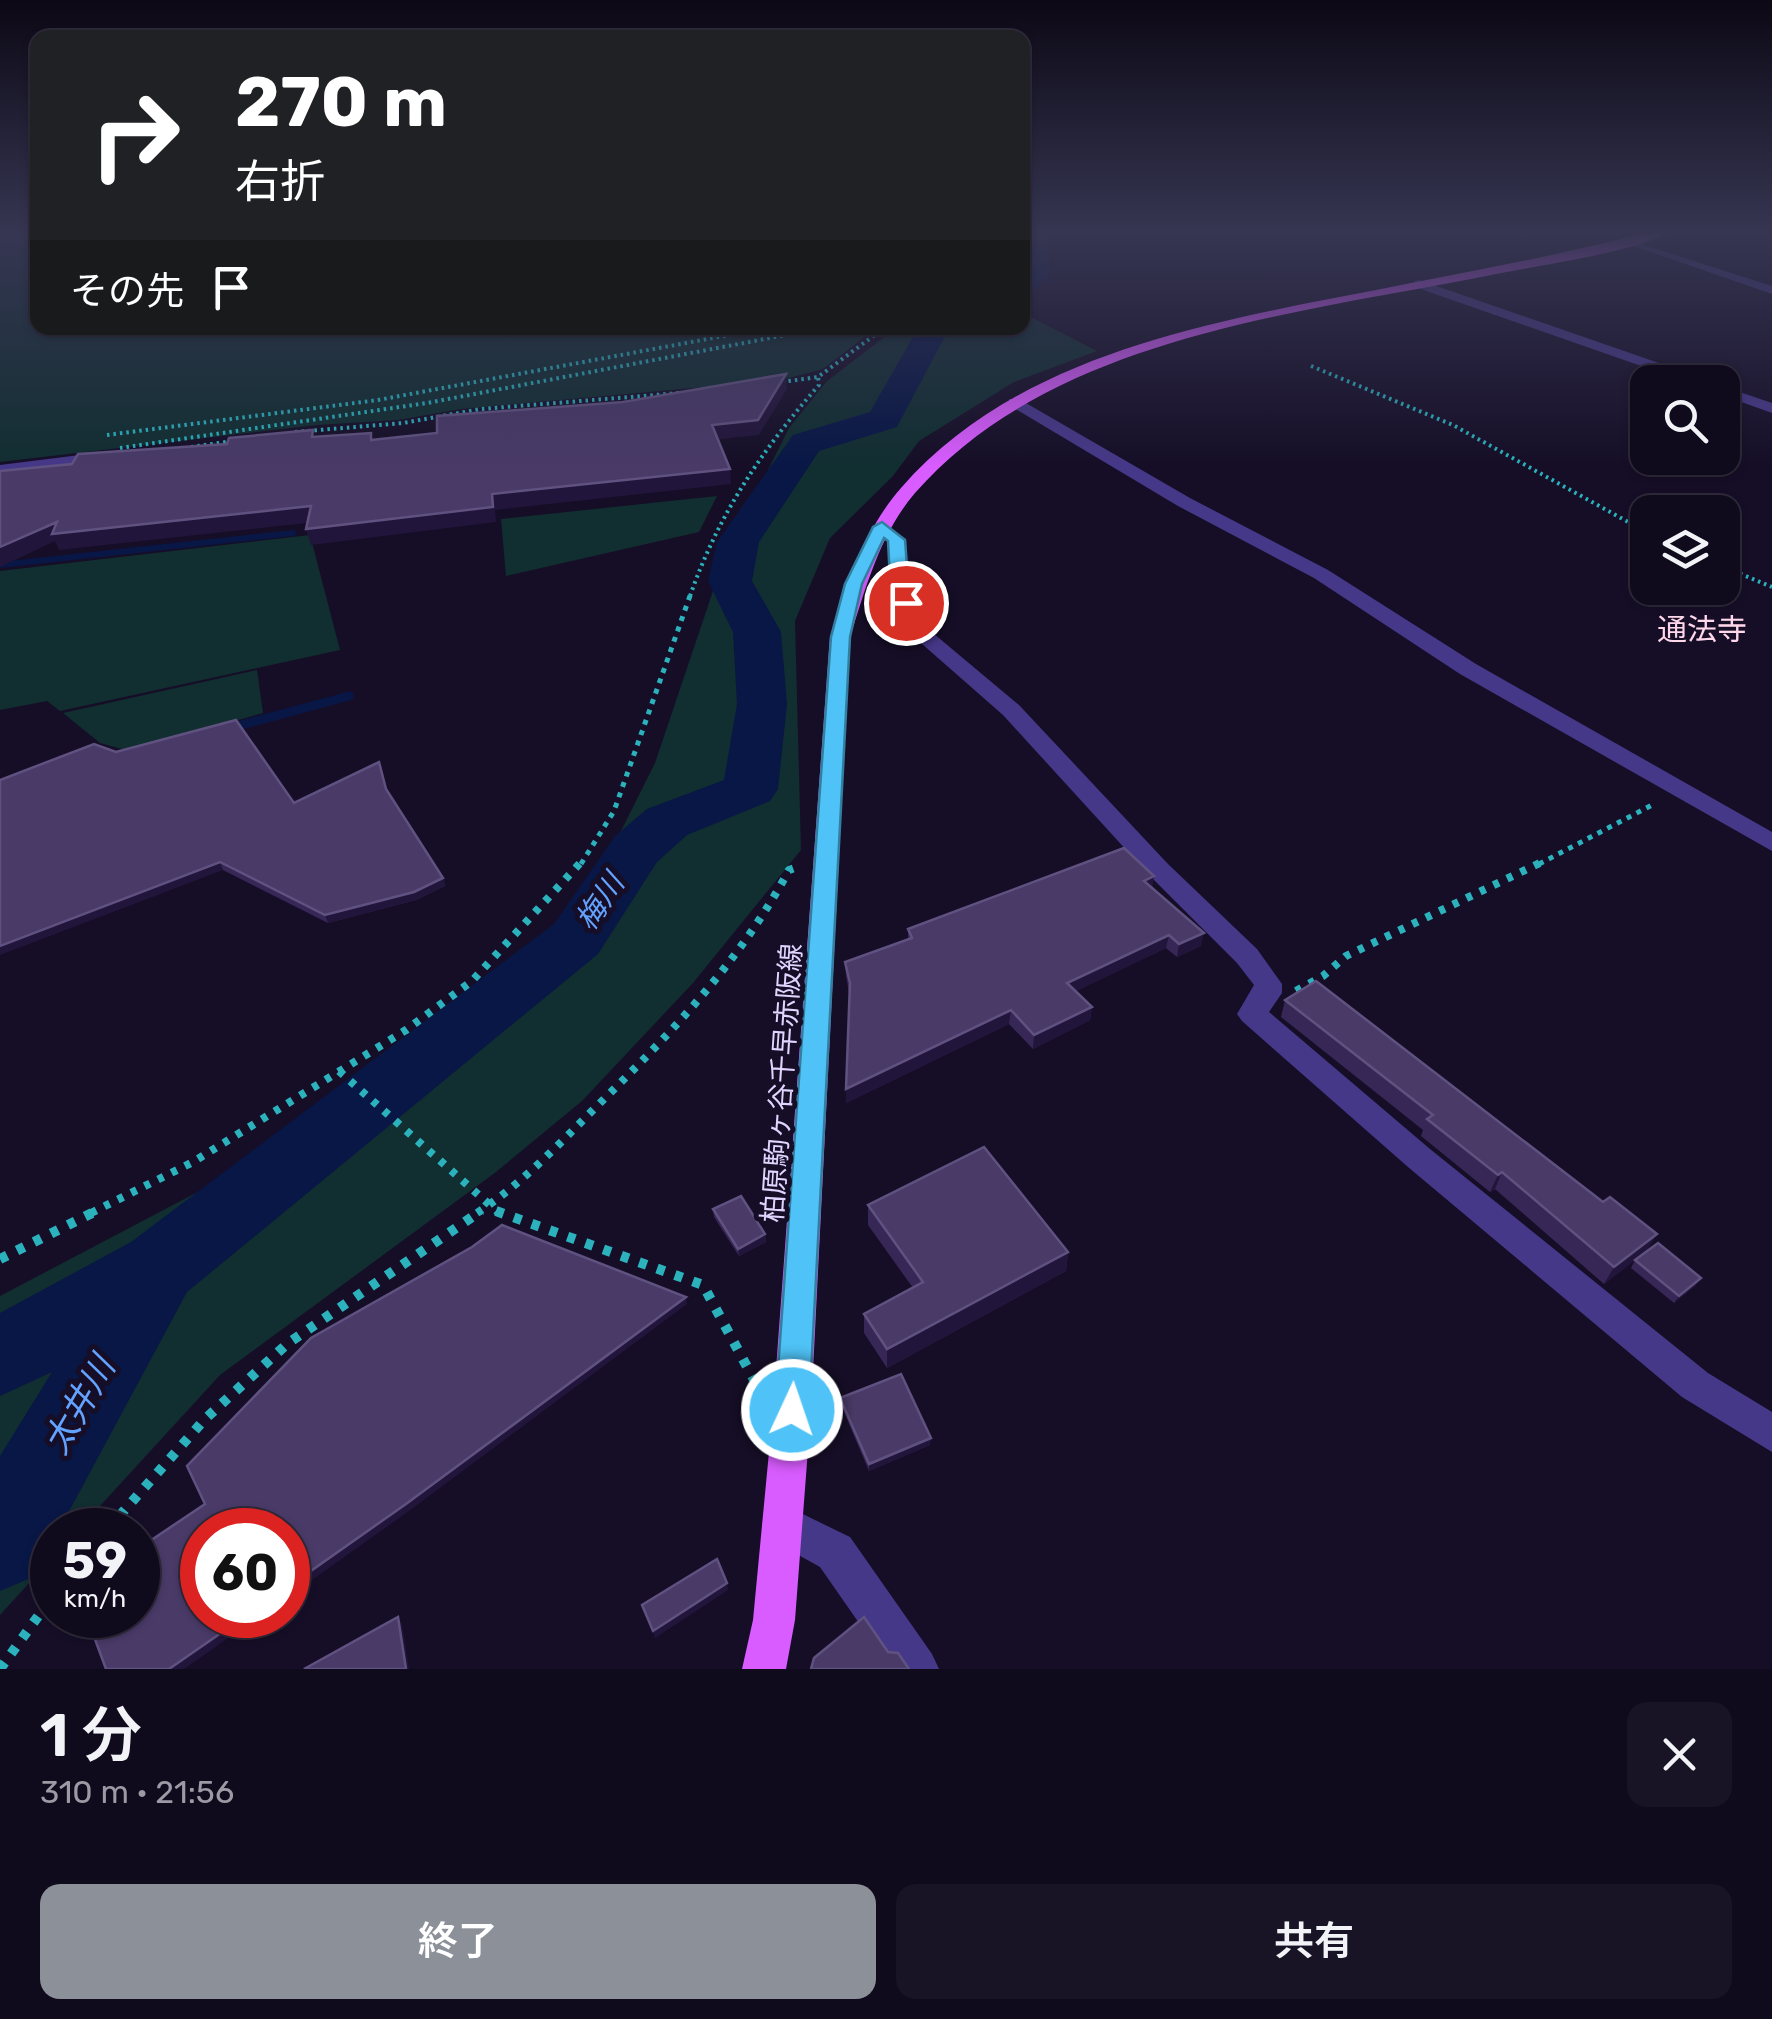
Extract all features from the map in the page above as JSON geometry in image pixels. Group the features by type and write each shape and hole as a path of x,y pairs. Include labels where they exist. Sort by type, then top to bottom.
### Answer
{"main road":[{"name":"柏原駒ヶ谷千早赤阪線","path":"764,1669 774,1620 792,1410 840,637 858,571 882,527 932,462 972,429 1014,402 1080,370 1159,342 1303,310"}],"street":[{"path":"1493,310 1651,365"},
{"path":"1740,396 1772,408"},
{"path":"1014,402 1184,502 1321,574 1468,668 1772,843"},
{"path":"0,470 116,452"},
{"path":"882,527 896,540 899,580 912,625 1011,710 1147,858 1247,956 1268,984 1264,999 1252,1014 1694,1385 1772,1433"},
{"path":"782,1524 834,1552 916,1669"}],"path":[{"path":"90,438 378,400 729,335"},
{"path":"116,452 427,403 785,335"},
{"path":"774,383 818,377 875,335"},
{"path":"1310,366 1453,425 1630,523"},
{"path":"0,1258 193,1162 343,1074 472,982 578,868 614,811 696,579 720,523 767,445 819,385 818,377"},
{"path":"289,432 404,423 497,407 684,392"},
{"path":"191,447 250,438"},
{"path":"1740,573 1772,586"},
{"path":"1264,999 1277,1002 1323,976 1346,956 1610,830 1679,790"},
{"path":"125,1508 222,1403 314,1322 514,1188 620,1082 718,975 774,902 789,870 828,854"},
{"path":"343,1074 502,1216 703,1285 757,1388 792,1410"},
{"path":"0,1669 30,1627"}],"green space":[{"path":"0,310 30,310 30,335 867,335 823,369 781,380 461,409 398,420 317,425 0,462"},
{"path":"1030,317 1097,351 1014,382 919,441 893,476 830,538 795,621 801,850 693,983 582,1101 496,1172 220,1375 98,1508 30,1508 30,1582 0,1615 0,1296 211,1185 417,1049 519,968 588,897 655,763 741,508 766,474 789,428 826,382 887,335 1030,335"},
{"path":"717,496 699,532 506,576 501,519"},
{"path":"310,535 340,650 60,711 47,701 0,710 0,571"},
{"path":"257,670 263,713 129,751 100,743 63,713"}],"building":[{"path":"786,374 758,420 712,425 730,469 492,494 493,507 306,529 311,506 52,534 57,522 0,547 0,471 72,464 78,454 227,444 229,438 313,430 312,437 371,433 371,440 437,433 437,416 623,402"},
{"path":"236,720 294,803 379,762 386,789 443,878 414,892 325,915 220,862 0,946 0,780 94,744 116,752"},
{"path":"1124,848 1154,876 1144,881 1204,933 1179,944 1169,935 1067,983 1092,1007 1034,1035 1011,1010 846,1089 850,983 845,962 912,938 908,929"},
{"path":"1316,981 1603,1202 1610,1197 1657,1234 1614,1267 1502,1172 1498,1175 1427,1119 1433,1115 1285,1000"},
{"path":"984,1147 1068,1252 887,1349 864,1314 923,1282 868,1205"},
{"path":"741,1196 765,1234 738,1249 713,1209"},
{"path":"502,1225 686,1297 310,1572 310,1508 199,1508 205,1504 187,1466 311,1338 472,1247"},
{"path":"1658,1243 1701,1278 1679,1296 1635,1260"},
{"path":"901,1374 931,1438 869,1464 840,1398"},
{"path":"180,1521 180,1638 214,1638 169,1669 106,1669 95,1638 160,1638 160,1534"},
{"path":"717,1559 727,1583 653,1631 642,1605"},
{"path":"398,1617 406,1669 304,1669"},
{"path":"864,1617 888,1652 898,1653 909,1669 811,1669 814,1658"}],"waterway":[{"name":"梅川","path":"159,1267 576,939 636,849 667,822 750,789 762,704 757,632 730,581 738,542 806,443 884,419 929,335"},
{"path":"0,565 293,533"},
{"path":"230,728 349,696"},
{"name":"梅川","path":"0,1357 159,1267"},
{"name":"太井川","path":"0,1544 159,1267"}],"district":[{"name":"通法寺","path":"1702,630"}],"route":[{"path":"792,1410 840,637 846,606 863,559 882,527 896,540 899,580 906,603"}]}
